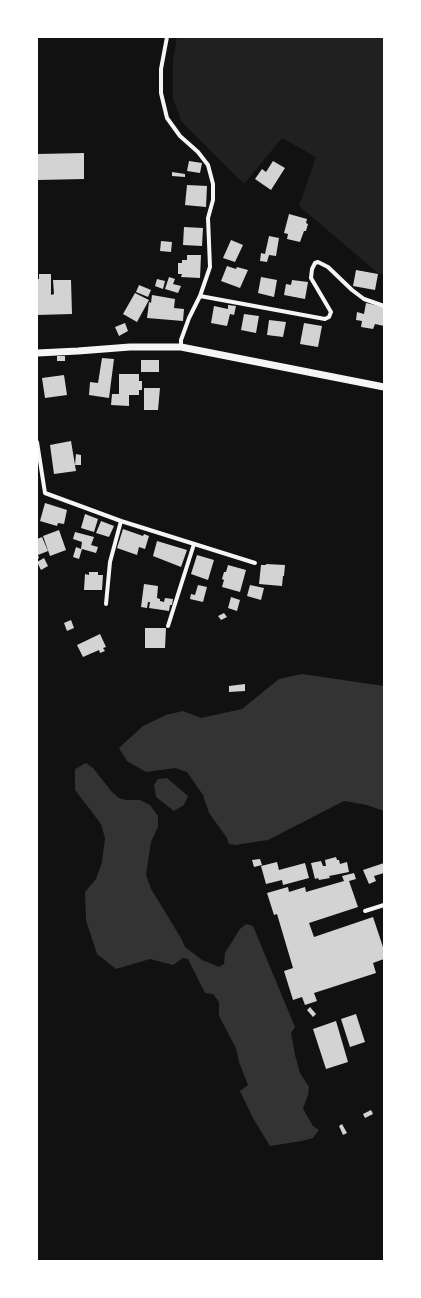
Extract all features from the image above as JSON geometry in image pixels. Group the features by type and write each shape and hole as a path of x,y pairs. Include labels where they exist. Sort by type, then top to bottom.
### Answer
{"street":[{"path":"167,37 162,69 161,94 167,118 180,136 198,152 208,165 213,184 213,200 208,218 210,267 200,296 189,318 181,340 181,347"},
{"path":"200,296 325,320 331,312 311,278 312,269 315,263 318,262 328,266 352,290 364,299 384,306"},
{"path":"37,353 130,347 181,347 384,387"},
{"path":"37,442 45,493 121,521 255,563"},
{"path":"106,604 110,562 121,521"},
{"path":"168,626 194,544"},
{"path":"365,911 384,905"}],"shaded area":[{"path":"177,37 384,37 384,275 379,274 299,206 316,157 282,138 244,184 182,122 173,99 173,61"},
{"path":"302,674 384,686 384,811 367,805 344,801 268,840 235,845 229,844 227,838 209,813 203,795 187,772 175,768 146,772 127,761 119,748 143,726 166,715 183,711 201,718 242,709 279,679"},
{"path":"86,763 93,768 112,792 119,798 126,800 140,800 150,805 158,816 158,827 151,842 146,875 151,889 185,947 202,960 219,967 224,964 225,953 240,929 246,924 253,926 295,1027 291,1033 295,1055 300,1073 309,1087 303,1109 313,1126 319,1130 313,1138 270,1146 253,1118 240,1091 248,1085 239,1062 236,1048 219,1016 219,1002 213,994 205,993 188,959 183,958 173,965 150,959 116,969 97,954 86,920 85,892 96,879 102,862 105,838 101,824 75,790 75,769"},
{"path":"167,778 188,796 184,805 174,811 156,797 154,785 158,779"}],"building":[{"path":"84,153 84,179 37,180 37,154"},
{"path":"189,161 202,163 200,173 187,171"},
{"path":"273,161 285,168 271,190 255,179 262,169 266,172"},
{"path":"172,172 185,174 185,177 172,176"},
{"path":"187,185 207,186 206,207 185,205"},
{"path":"289,214 307,219 306,223 308,224 306,231 304,231 300,242 287,239 288,234 284,233"},
{"path":"184,227 203,228 202,246 183,245"},
{"path":"269,236 279,238 276,256 269,255 267,262 260,261 261,253 265,254"},
{"path":"231,240 243,245 235,262 223,258"},
{"path":"161,241 172,242 171,252 160,251"},
{"path":"187,255 201,255 200,278 181,277 182,274 178,274 178,263 182,263 182,260 187,260"},
{"path":"227,266 236,269 237,267 248,270 240,288 221,281"},
{"path":"356,270 378,274 375,290 353,286"},
{"path":"39,274 51,274 51,295 54,294 53,280 71,280 72,314 37,315 37,279 39,279"},
{"path":"169,277 175,279 173,284 181,286 178,293 165,289"},
{"path":"261,277 277,280 274,297 258,293"},
{"path":"157,279 165,281 163,289 155,286"},
{"path":"292,280 308,282 305,299 284,295 286,284 291,285"},
{"path":"139,285 151,290 148,297 136,292"},
{"path":"135,293 149,300 137,322 123,314"},
{"path":"152,295 175,299 174,308 184,309 183,321 147,318 149,302 151,303"},
{"path":"366,303 384,307 384,326 375,324 373,329 361,327 362,321 356,320 357,312 364,314"},
{"path":"228,305 236,306 234,315 230,314 227,326 211,323 214,306 228,309"},
{"path":"244,314 259,316 256,333 241,330"},
{"path":"269,320 286,322 283,337 267,335"},
{"path":"125,323 128,331 119,336 115,327"},
{"path":"304,323 322,326 318,347 300,344"},
{"path":"57,356 65,356 65,361 57,361"},
{"path":"102,358 114,359 109,398 89,395 90,382 98,383"},
{"path":"141,360 159,360 159,372 141,372"},
{"path":"119,374 139,374 139,381 142,381 142,390 139,390 139,395 129,395 129,406 111,405 112,394 119,394"},
{"path":"64,375 67,395 45,398 42,378"},
{"path":"144,388 160,388 158,410 144,410"},
{"path":"71,441 76,471 54,474 50,445"},
{"path":"76,454 81,455 81,465 75,465"},
{"path":"45,503 67,510 64,524 58,523 57,526 40,521"},
{"path":"85,514 98,519 94,532 81,528"},
{"path":"101,521 114,526 109,537 96,533"},
{"path":"123,529 143,536 144,534 149,536 145,549 139,547 137,555 117,548"},
{"path":"59,530 66,550 50,556 43,536"},
{"path":"75,532 94,537 91,545 98,547 96,553 82,549 79,559 73,557 76,547 81,549 82,542 73,539"},
{"path":"42,537 48,551 38,555 39,558 37,559 37,539"},
{"path":"157,541 187,550 181,567 153,556"},
{"path":"197,555 214,560 208,580 191,574"},
{"path":"44,558 48,566 41,570 37,562"},
{"path":"228,565 246,570 240,592 222,587 224,580 222,579"},
{"path":"261,565 285,565 282,586 259,584"},
{"path":"89,572 98,572 98,575 103,575 102,590 84,590 85,574 89,575"},
{"path":"144,584 158,586 157,598 160,599 160,601 164,602 165,598 173,599 169,611 149,608 150,602 148,602 147,608 141,607"},
{"path":"198,585 207,587 203,602 190,599 191,594 195,595"},
{"path":"250,585 264,588 261,600 247,596"},
{"path":"231,597 240,600 237,611 228,608"},
{"path":"224,613 227,617 221,620 218,616"},
{"path":"71,620 74,628 67,631 64,623"},
{"path":"145,628 166,628 165,648 145,648"},
{"path":"100,634 106,647 103,648 105,651 100,653 99,650 83,657 77,645"},
{"path":"245,684 245,691 229,692 229,686"},
{"path":"336,857 340,864 347,862 349,872 329,876 330,878 319,880 318,878 315,879 311,863 321,861 323,866 326,866 325,860"},
{"path":"260,859 262,865 254,867 252,860"},
{"path":"277,862 279,870 305,863 309,878 283,885 282,880 266,884 261,866"},
{"path":"384,863 384,873 374,876 376,881 369,884 363,870"},
{"path":"354,873 356,879 349,881 358,907 309,923 314,937 373,917 384,950 384,959 373,963 376,973 314,993 317,1001 305,1005 302,997 293,1000 284,971 293,968 277,914 274,915 267,893 288,887 289,892 305,887 306,892 344,881 342,876"},
{"path":"310,1007 316,1014 313,1017 307,1010"},
{"path":"356,1014 365,1042 350,1047 341,1019"},
{"path":"336,1021 348,1062 326,1069 313,1029"},
{"path":"371,1110 373,1114 365,1118 363,1114"},
{"path":"342,1124 347,1133 343,1135 339,1126"}]}
